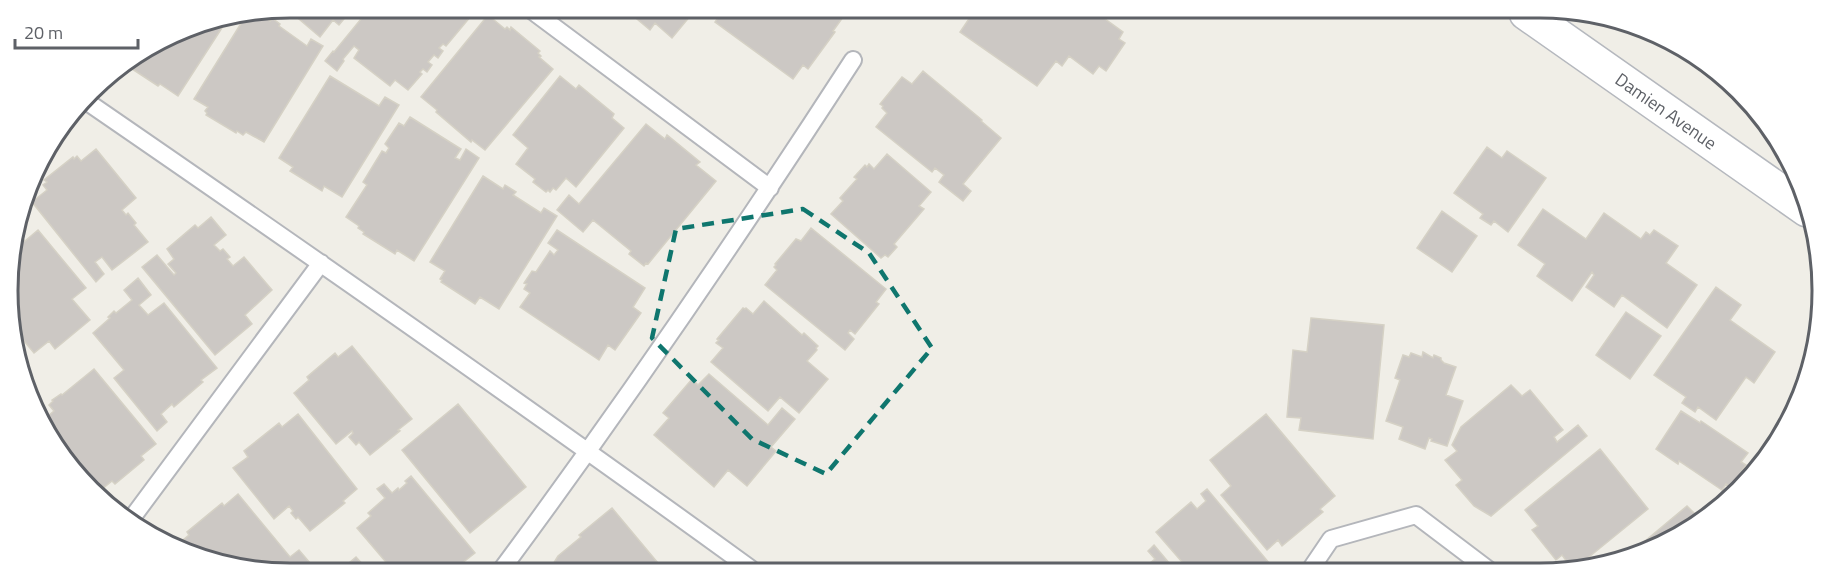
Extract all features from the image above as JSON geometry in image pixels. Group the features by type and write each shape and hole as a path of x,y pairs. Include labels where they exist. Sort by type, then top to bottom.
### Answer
{"main road":[{"name":"Damien Avenue","path":"1533,18 1798,204"}],"lane":[{"path":"542,18 770,188"},
{"path":"506,563 589,451 770,188 853,60"},
{"path":"92,105 589,451 744,563"},
{"path":"135,514 321,263"},
{"path":"1315,563 1331,539 1416,515 1479,563"}],"highlighted area":[{"path":"803,209 869,253 932,348 826,474 752,439 652,338 676,229"}],"building":[{"path":"298,18 345,18 339,25 333,20 320,37"},
{"path":"362,18 469,18 446,46 443,44 439,48 443,51 438,58 434,55 428,62 432,65 427,72 423,69 420,72 422,74 408,90 395,80 390,86 354,58 359,50 354,46 337,71 325,61"},
{"path":"486,18 492,18 505,29 507,27 510,30 511,27 540,51 538,53 541,56 539,57 553,69 485,150 472,140 471,142 421,97"},
{"path":"636,18 689,18 672,38 655,23 650,30"},
{"path":"718,18 842,18 808,69 803,65 793,79 715,22"},
{"path":"970,18 1104,18 1123,32 1119,39 1125,43 1106,71 1099,66 1093,74 1069,56 1062,66 1056,61 1037,86 960,32"},
{"path":"273,19 280,24 279,26 307,46 311,39 323,46 264,142 246,132 243,135 237,131 236,133 206,115 205,111 208,107 194,99 242,22"},
{"path":"223,26 178,96 160,84 158,86 132,69 170,46"},
{"path":"923,71 1001,138 963,184 971,191 963,201 939,182 944,175 935,168 932,172 876,127 887,113 880,104 902,77 912,84"},
{"path":"330,76 379,106 385,97 399,105 342,197 324,186 322,191 290,171 293,167 279,158"},
{"path":"560,76 576,89 579,85 614,114 612,118 624,128 576,187 566,178 556,190 553,188 550,192 548,190 546,192 533,182 535,179 516,164 528,148 513,135"},
{"path":"410,117 461,149 455,158 460,160 466,149 479,158 414,261 397,250 395,254 363,234 359,226 346,217 367,185 363,182 382,151 386,153 389,148 385,144 399,123 404,126"},
{"path":"646,124 665,139 667,135 700,162 696,165 716,181 644,266 629,254 631,251 593,220 583,232 557,210 569,195 579,204"},
{"path":"1487,147 1502,158 1507,151 1546,178 1508,232 1494,221 1491,225 1480,218 1483,214 1454,193"},
{"path":"96,149 136,198 122,210 126,215 128,213 136,223 134,225 148,242 112,270 102,257 95,262 104,274 96,282 32,202 47,190 43,185 47,182 44,180 73,157 74,159 77,156 81,161"},
{"path":"887,154 931,192 919,206 924,209 894,244 897,247 888,257 885,255 881,258 831,214 843,201 840,198 857,179 854,177 865,165 867,167 869,164 874,169"},
{"path":"483,176 503,189 505,185 516,192 513,195 541,213 544,208 557,216 499,309 480,297 475,304 441,282 440,279 445,271 430,262"},
{"path":"1543,209 1586,239 1604,213 1641,239 1646,232 1650,235 1654,230 1678,246 1666,263 1697,285 1667,328 1622,295 1614,307 1586,287 1594,275 1592,272 1572,301 1537,276 1545,264 1518,245"},
{"path":"1442,211 1477,236 1452,272 1417,248"},
{"path":"211,217 226,235 214,245 220,251 223,249 230,257 227,259 233,266 244,257 272,290 245,315 252,324 215,355 142,267 157,255 174,275 176,273 168,264 174,259 167,249 195,225 198,228"},
{"path":"811,228 886,289 876,302 879,304 855,334 850,330 848,333 854,339 845,350 765,285 777,270 774,267 775,264 796,239 801,241"},
{"path":"38,230 86,288 72,299 90,320 55,349 49,341 34,353 22,339 20,326 18,290 20,255 23,239 25,241"},
{"path":"557,230 645,288 633,307 641,313 615,350 608,345 599,360 520,307 530,293 524,289 527,284 524,283 532,271 536,272 550,251 554,255 558,250 548,243"},
{"path":"138,278 151,295 139,305 148,315 164,303 217,368 201,380 203,382 174,407 172,404 161,414 167,422 157,431 114,378 124,370 93,333 110,318 108,317 114,311 116,313 132,300 124,290"},
{"path":"1716,287 1741,305 1730,320 1775,352 1754,383 1746,377 1716,420 1698,407 1695,412 1682,403 1686,397 1654,375"},
{"path":"764,301 818,346 807,361 828,379 799,413 780,397 768,411 711,362 723,348 716,343 719,340 717,339 743,308 753,314"},
{"path":"1626,312 1661,336 1630,379 1596,355"},
{"path":"1311,318 1384,325 1373,439 1299,430 1301,418 1287,417 1293,350 1307,352"},
{"path":"352,346 412,419 370,455 359,442 356,445 349,437 352,431 336,444 294,393 309,380 307,377 335,353 338,357"},
{"path":"1423,352 1433,358 1434,355 1441,358 1444,363 1456,367 1446,395 1463,401 1447,446 1431,441 1432,439 1429,438 1425,449 1399,439 1403,427 1386,421 1400,380 1395,378 1403,355 1409,357 1411,353 1422,357"},
{"path":"94,369 156,444 141,456 144,460 115,484 112,481 103,488 74,456 49,415 54,411 49,405 52,400 62,395"},
{"path":"709,374 768,425 782,408 795,419 771,447 776,451 747,486 728,470 714,487 654,435 669,418 663,413 692,379 698,385"},
{"path":"1511,385 1522,396 1530,390 1563,430 1554,437 1557,442 1578,425 1587,436 1491,516 1474,506 1456,485 1462,480 1445,460 1457,451 1452,445 1461,427"},
{"path":"458,404 526,487 470,533 402,450"},
{"path":"1681,411 1700,423 1701,421 1748,453 1741,462 1746,465 1739,476 1729,486 1726,484 1722,490 1679,461 1678,464 1656,449"},
{"path":"298,414 357,489 343,501 345,503 310,531 298,517 296,519 289,506 274,519 233,468 248,457 244,451 279,423 282,427"},
{"path":"1266,414 1335,496 1320,509 1323,512 1282,546 1278,540 1267,550 1221,495 1231,486 1210,460"},
{"path":"1600,449 1648,509 1586,559 1567,561 1562,555 1556,560 1532,530 1538,526 1525,510"},
{"path":"411,476 475,553 462,563 387,563 357,528 371,516 368,513 385,498 377,489 384,484 392,493 407,483 405,481"},
{"path":"1207,489 1269,563 1183,563 1156,532 1191,502 1197,509 1206,501 1201,494"},
{"path":"238,494 290,557 299,550 310,563 237,558 203,549 182,540 189,535 187,532 222,503 224,506"},
{"path":"1687,506 1695,514 1660,535 1644,542"},
{"path":"612,508 658,563 554,563 558,556 581,537 579,535"},
{"path":"1154,545 1169,563 1150,563 1155,559 1148,551"},
{"path":"356,557 361,563 351,563"}]}
